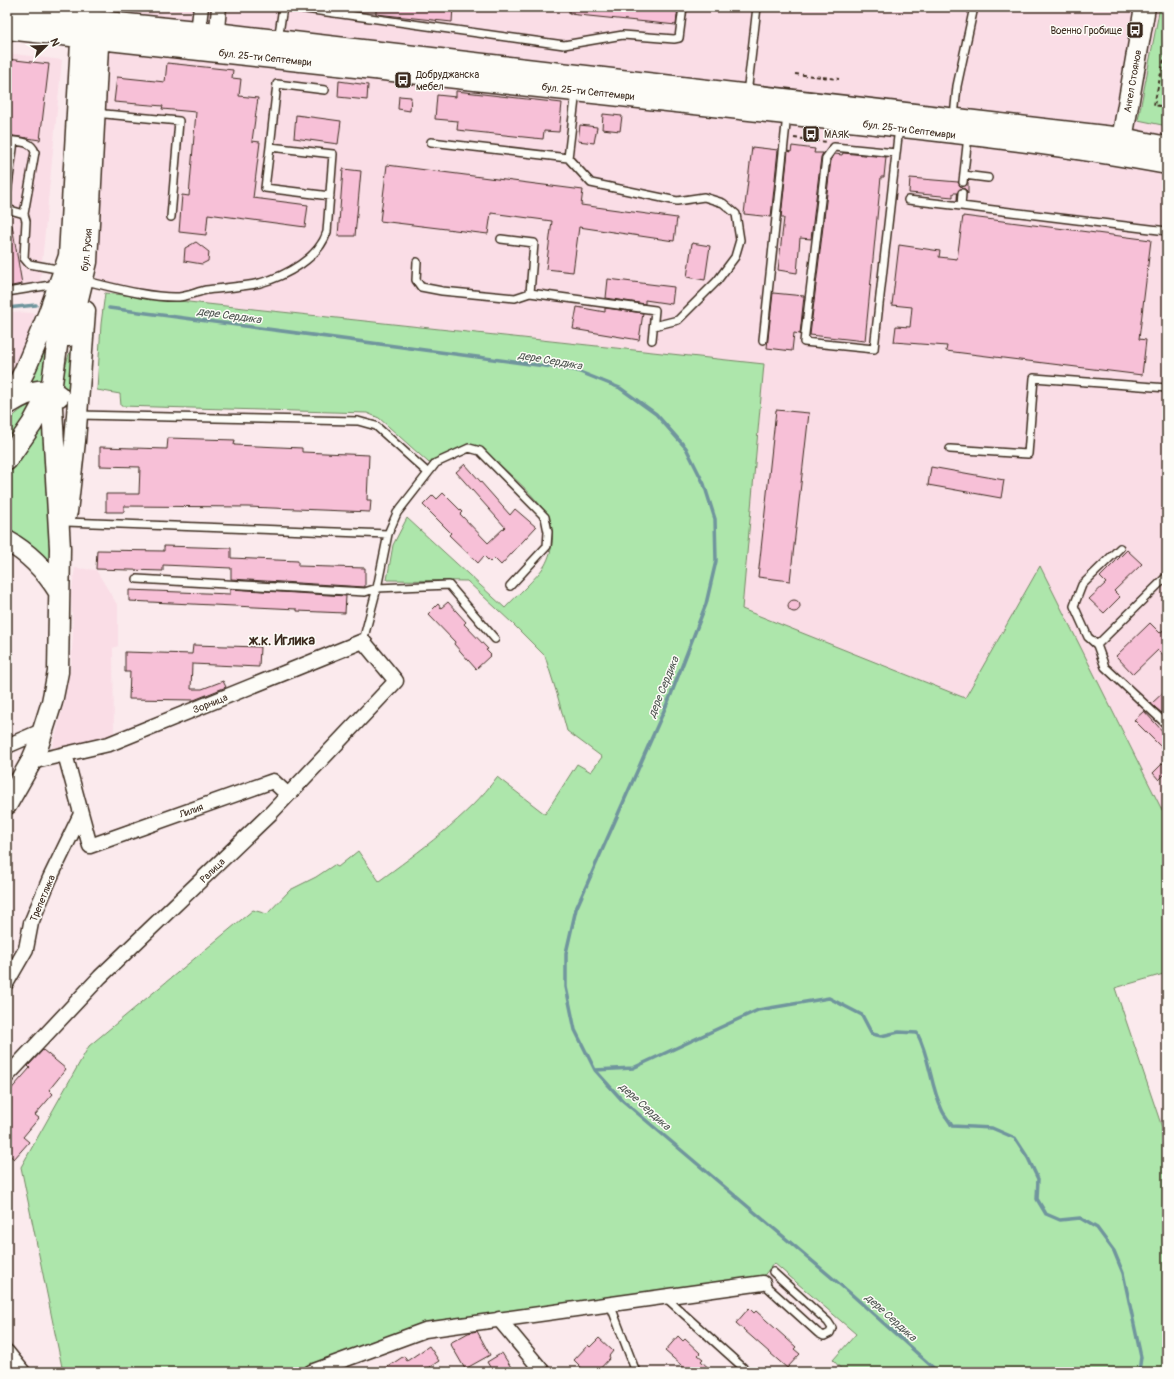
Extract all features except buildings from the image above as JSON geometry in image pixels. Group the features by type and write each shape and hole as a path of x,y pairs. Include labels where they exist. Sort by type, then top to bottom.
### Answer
{"main road":[{"name":"Ангел Стоянов","path":"1121,146 1145,7"},
{"name":"бул. 25-ти Септември","path":"7,12 90,29 206,41 577,89 968,136 1121,146 1167,147"},
{"name":"бул. 25-ти Септември","path":"7,29 90,29"},
{"name":"бул. Русия","path":"7,404 73,271 94,111 90,29"},
{"name":"бул. Русия","path":"73,271 90,29"},
{"name":"бул. 25-ти Септември","path":"206,41 278,40 954,118 1121,146 1167,164"},
{"path":"7,804 32,762 44,730 52,702 58,672 60,548 51,391 73,271"},
{"path":"60,592 77,415 73,271"},
{"path":"7,460 51,391"},
{"path":"7,404 35,392 51,391 67,404 71,413 75,441"},
{"path":"7,541 18,547 40,566 60,592"}],"street":[{"path":"201,7 206,41"},
{"path":"206,41 219,7"},
{"name":"Ралица","path":"8,1074 100,977 288,795 396,681 363,641"},
{"name":"Зорница","path":"32,762 109,744 363,641"},
{"path":"7,746 44,730"},
{"path":"65,754 81,814"},
{"name":"Лилия","path":"81,814 90,846 273,781 288,795"},
{"name":"Трепетлика","path":"7,982 26,950 31,923 50,878 81,814"},
{"path":"311,1372 425,1330 763,1283"},
{"path":"499,1319 543,1372"},
{"path":"7,1352 23,1372"}],"lane":[{"path":"278,40 283,7"},
{"path":"291,7 564,45 623,35 679,38 683,7"},
{"path":"747,94 757,7"},
{"path":"954,118 957,86 974,7"},
{"path":"325,90 277,84 265,188 330,196"},
{"path":"568,158 577,89"},
{"path":"94,111 105,114 178,121 171,217"},
{"path":"763,340 787,114"},
{"path":"896,154 834,147 826,158 804,342 874,350 896,154 899,127"},
{"path":"968,136 964,178 988,178"},
{"path":"7,193 10,141 30,143 35,152 24,214 26,221 24,258 29,264 73,271 115,288 179,297 203,291 260,283 283,274 304,262 318,250 325,240 327,232 330,196 332,154 270,147"},
{"path":"431,142 568,158 591,183 677,201 704,197 723,203 736,214 740,240 735,257 717,281 678,320 654,326"},
{"path":"961,206 962,193"},
{"path":"908,200 1167,231"},
{"path":"7,209 24,214"},
{"path":"501,239 534,243 530,292"},
{"path":"417,262 416,280 421,287 442,291 515,298 530,292 655,310 652,340"},
{"path":"7,292 73,271"},
{"path":"950,449 1028,454 1034,378 1167,388"},
{"path":"77,415 358,421 376,426 427,472"},
{"path":"363,641 377,588 388,534 397,513 427,472 436,463 455,453 469,448 480,451 545,517 548,532 547,546 510,586"},
{"path":"66,522 388,534"},
{"path":"1120,548 1082,585 1074,606 1088,637 1097,646 1105,667 1167,725"},
{"path":"1097,646 1167,576"},
{"path":"137,579 365,592 377,588 449,585 495,639"},
{"path":"763,1283 818,1333 824,1336 830,1334 832,1328 828,1322 773,1272"},
{"path":"665,1297 748,1372"},
{"path":"610,1304 636,1372"}],"path":[{"path":"1167,46 1154,105 1167,107"},
{"path":"1163,62 1167,63"},
{"path":"795,74 839,79"},
{"path":"794,138 817,140"}],"shaded area":[{"path":"75,7 1167,7 1167,809 1162,811 1040,566 965,698 741,609 763,364 105,293 97,278 108,11"},
{"path":"7,53 62,60 39,292 7,295"},
{"path":"7,313 35,313 18,362 7,386"},
{"path":"75,568 96,570 118,606 118,646 113,648 114,736 80,744 52,748 63,707 71,666 73,634 71,594"}],"green space":[{"path":"1160,7 1167,7 1167,126 1138,120"},
{"path":"105,293 764,364 742,609 965,698 1040,566 1162,810 1167,809 1167,973 1115,988 1167,1142 1167,1372 844,1372 833,1360 856,1334 774,1263 762,1278 424,1325 296,1372 63,1372 21,1167 89,1046 253,910 267,914 290,890 316,877 334,865 338,867 358,851 379,881 426,846 457,820 472,806 497,777 545,814 577,764 591,772 602,757 567,731 545,656 467,581 387,580 393,545 407,518 505,608 532,581 545,565 552,547 552,527 547,515 542,507 516,479 479,446 468,444 429,463 379,418 367,413 121,406 120,394 97,390 101,324"},
{"path":"79,322 69,397 58,390"},
{"path":"49,323 45,385 25,388"},
{"path":"38,401 7,450 6,432 9,422 15,414"},
{"path":"45,413 52,565 7,536 7,474 20,457"}],"waterway":[{"name":"дере Сердика","path":"7,308 36,305"},
{"name":"дере Сердика","path":"109,308 575,370 620,388 656,414 686,448 704,484 715,519 716,561 706,604 670,697 576,909 566,953 566,987 575,1030 595,1070 622,1100 850,1293 938,1372"},
{"path":"595,1070 633,1068 758,1010 829,998 862,1015 872,1034 881,1036 899,1032 917,1033 925,1052 938,1100 943,1112 952,1126 992,1128 1015,1138 1028,1158 1038,1179 1037,1199 1046,1214 1060,1220 1080,1218 1097,1228 1114,1251 1123,1273 1141,1357 1139,1372"}],"place":[{"name":"Военно Гробище","path":"1135,30"},
{"name":"Добруджанска мебел","path":"403,80"},
{"name":"МАЯК","path":"811,134"}],"district":[{"name":"ж.к. Иглика","path":"282,640"}]}
